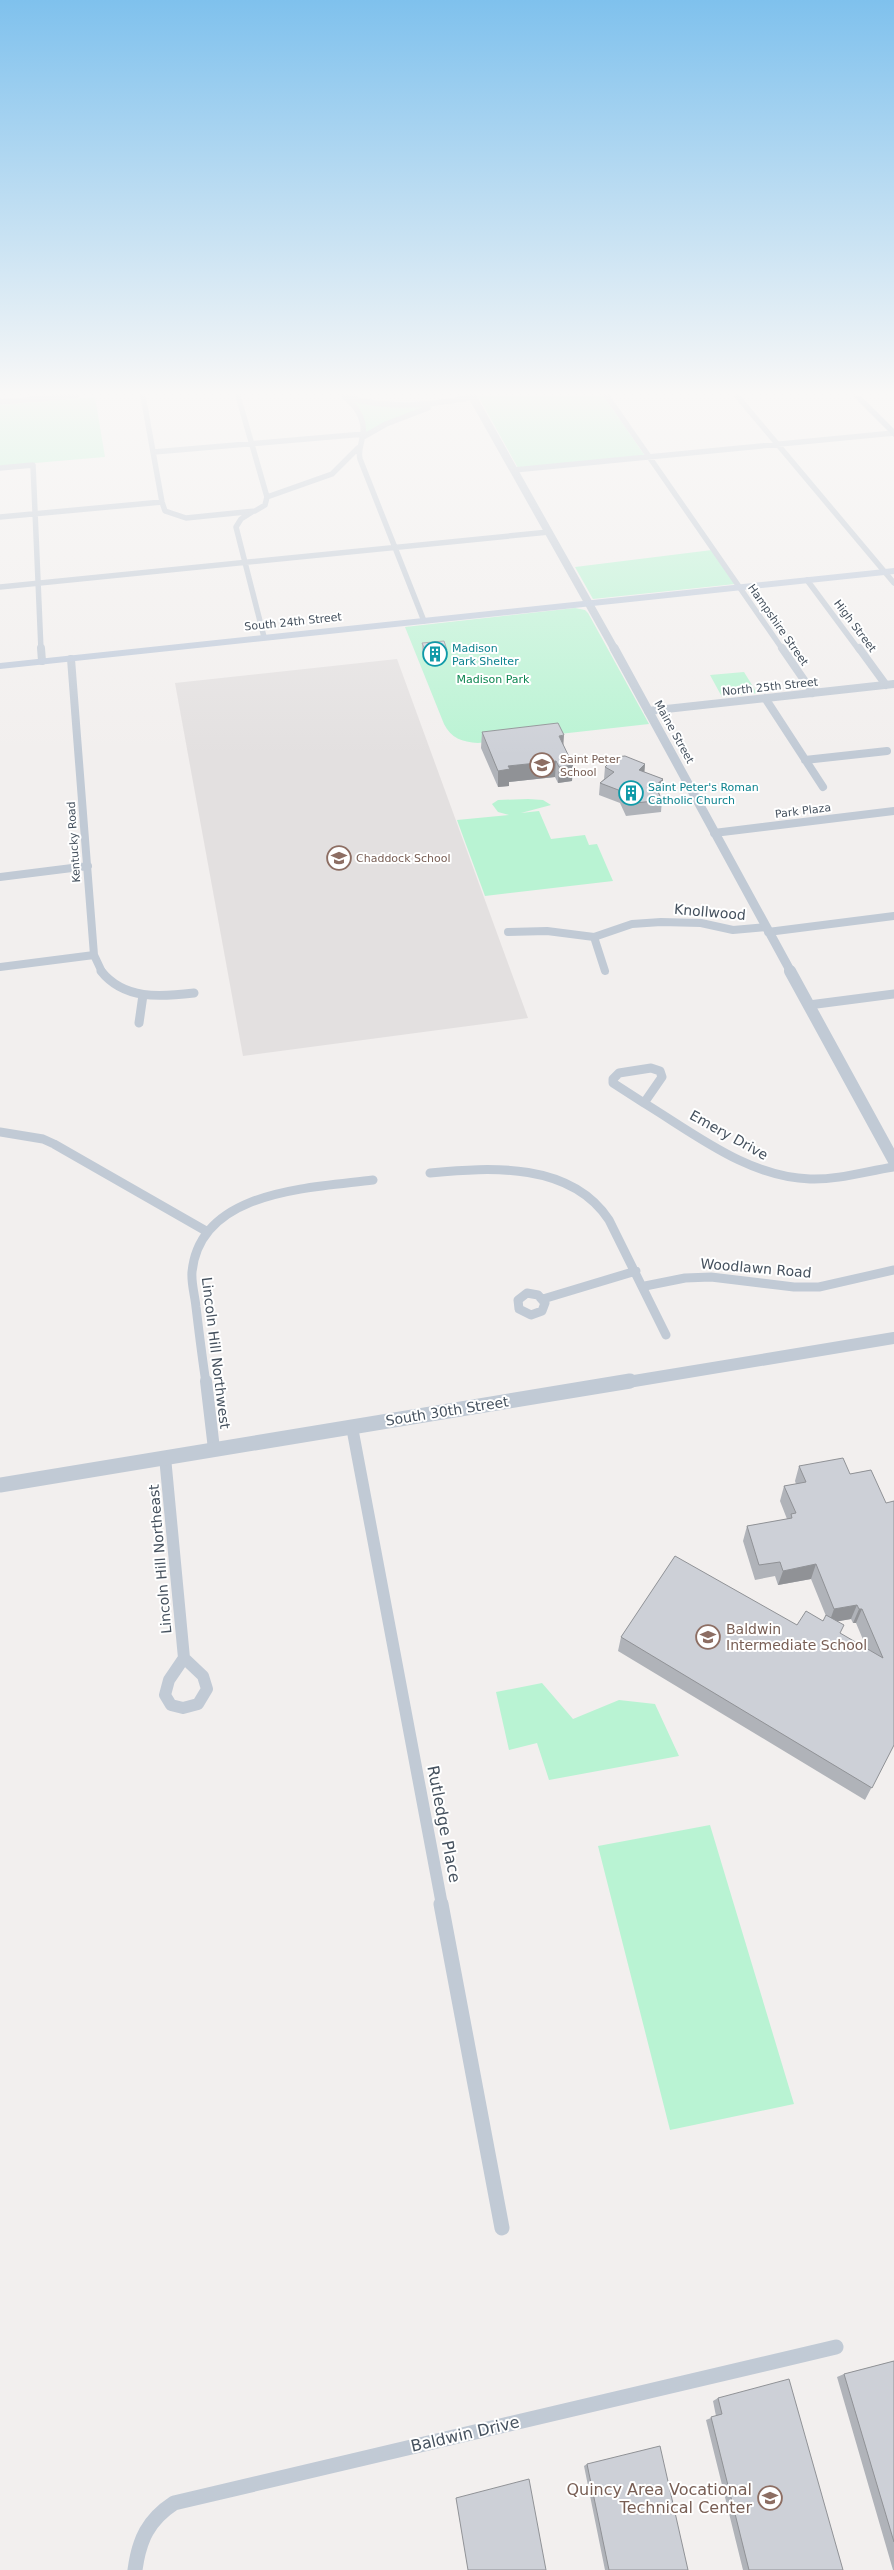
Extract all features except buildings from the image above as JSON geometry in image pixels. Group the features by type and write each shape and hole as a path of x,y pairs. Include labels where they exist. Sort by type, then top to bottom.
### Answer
{"main road":[{"name":"South 24th Street","path":"0,666 889,571"}],"street":[{"path":"35,516 42,662"},
{"path":"175,516 225,518 236,526 264,637"},
{"path":"236,526 241,519 246,516"},
{"path":"382,516 424,621"},
{"name":"Maine Street","path":"540,516 894,1161"},
{"name":"Hampshire Street","path":"690,516 813,693"},
{"path":"840,516 889,571 894,584"},
{"path":"0,587 549,532"},
{"name":"High Street","path":"808,580 890,684"},
{"name":"Kentucky Road","path":"71,658 94,955 100,972 112,984 127,991 143,995 162,997 194,993"},
{"name":"North 25th Street","path":"648,711 890,684"},
{"path":"765,698 823,787"},
{"path":"805,760 886,751"},
{"name":"Park Plaza","path":"714,833 894,810"},
{"path":"0,877 88,866"},
{"name":"Knollwood","path":"508,932 547,931 594,937 622,927 652,922 701,923 733,930 767,929 894,916"},
{"path":"594,937 605,971"},
{"path":"0,967 94,955"},
{"path":"809,1005 894,994"},
{"path":"139,1023 143,995"},
{"name":"Emery Drive","path":"644,1103 662,1077 660,1071 651,1068 616,1075 613,1083 616,1087 748,1165 774,1174 821,1178 894,1167"},
{"path":"0,1132 43,1139 54,1144 206,1231"},
{"path":"430,1173 467,1169 505,1169 531,1173 575,1188 590,1196 608,1218 645,1286 666,1335"},
{"name":"Lincoln Hill Northwest","path":"214,1450 192,1274 194,1253 206,1231 233,1208 260,1197 373,1180"},
{"name":"Woodlawn Road","path":"645,1286 685,1278 712,1277 794,1287 818,1287 894,1270"},
{"path":"543,1299 636,1271"},
{"name":"South 30th Street","path":"0,1484 894,1338"},
{"name":"Rutledge Place","path":"352,1427 502,2228"},
{"name":"Lincoln Hill Northeast","path":"165,1457 184,1658"},
{"name":"Baldwin Drive","path":"135,2570 136,2552 141,2536 157,2513 174,2503 836,2347"}],"shaded area":[{"name":"Chaddock School","path":"397,659 528,1018 243,1056 175,683"}],"green space":[{"path":"712,550 735,584 593,599 575,567"},
{"name":"Madison Park","path":"575,608 585,610 588,613 649,724 478,743 467,742 450,733 444,724 405,627"},
{"path":"744,672 757,693 722,697 710,675"},
{"path":"498,800 543,800 551,805 521,813 539,811 551,839 585,835 589,845 597,844 613,881 485,896 457,820 509,815 498,812 492,804"},
{"path":"542,1683 573,1719 619,1700 655,1704 679,1756 549,1780 537,1743 509,1750 496,1692"},
{"path":"710,1825 794,2104 670,2130 598,1846"}],"place":[{"name":"Madison Park Shelter","path":"435,654"},
{"name":"Saint Peter School","path":"542,765"},
{"name":"Saint Peter's Roman Catholic Church","path":"631,793"},
{"name":"Chaddock School","path":"339,858"},
{"name":"Baldwin Intermediate School","path":"708,1637"},
{"name":"Quincy Area Vocational Technical Center","path":"770,2498"}]}
